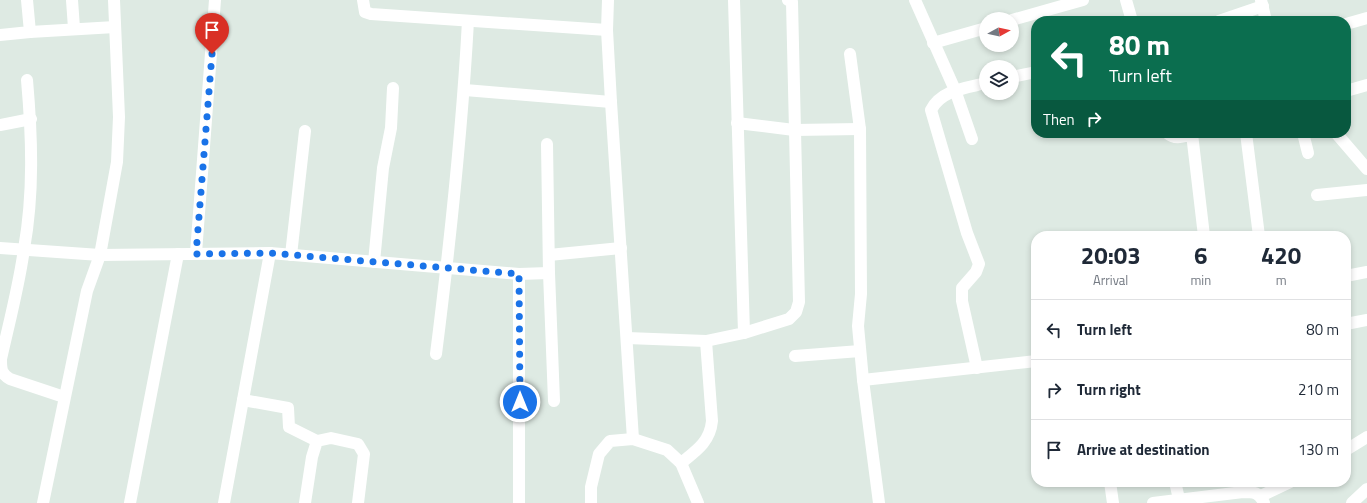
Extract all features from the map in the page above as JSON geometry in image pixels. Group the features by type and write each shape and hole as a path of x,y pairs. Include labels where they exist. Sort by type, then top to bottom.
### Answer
{"street":[{"path":"27,0 30,32"},
{"path":"72,0 74,28"},
{"path":"43,503 87,291 100,255 117,162 119,117 114,0"},
{"path":"196,254 215,0"},
{"path":"363,0 365,12 371,14 607,30"},
{"path":"608,0 607,30 611,102 633,439"},
{"path":"734,0 744,333"},
{"path":"626,338 706,341 744,333 788,319 796,312 798,302 792,2 788,0"},
{"path":"915,0 955,90 972,139"},
{"path":"1019,18 1083,0"},
{"path":"1126,0 1131,16"},
{"path":"1231,16 1262,3 1265,16"},
{"path":"1351,23 1367,18"},
{"path":"436,354 447,268 465,90 468,21"},
{"path":"0,35 74,28 115,27"},
{"path":"933,43 979,30"},
{"path":"850,54 860,129 861,294 858,326 863,380 879,503"},
{"path":"1019,76 1031,73"},
{"path":"27,80 31,119 31,193 24,250 1,359 1,370 4,376 10,379 64,397"},
{"path":"977,368 962,301 962,288 976,272 979,264 967,233 931,110 936,100 955,90 979,85"},
{"path":"1351,90 1367,85"},
{"path":"374,262 383,168 391,128 393,88"},
{"path":"465,90 611,102"},
{"path":"0,125 31,119"},
{"path":"737,123 794,130 860,129"},
{"path":"291,255 305,131"},
{"path":"1194,138 1204,231"},
{"path":"1247,138 1258,231"},
{"path":"1304,138 1308,153"},
{"path":"1340,138 1367,169"},
{"path":"547,144 549,273 554,401"},
{"path":"1317,195 1367,190"},
{"path":"0,248 100,255 270,253 519,274 549,273"},
{"path":"549,255 620,248"},
{"path":"224,503 270,253"},
{"path":"130,503 178,254"},
{"path":"1351,275 1367,272"},
{"path":"519,274 519,503"},
{"path":"1351,323 1367,320"},
{"path":"680,463 703,446 711,432 712,421 706,341"},
{"path":"795,356 860,351"},
{"path":"863,380 1031,362"},
{"path":"243,400 288,408 289,427 317,441 331,438 358,444 364,454 358,503"},
{"path":"1351,447 1367,437"},
{"path":"591,503 591,487 599,454 610,441 633,439 667,450 680,463 698,503"},
{"path":"305,503 312,457 317,441"},
{"path":"1111,487 1113,503"},
{"path":"1176,487 1180,501"},
{"path":"1153,503 1257,493 1275,487"},
{"path":"1352,503 1367,489"}],"route":[{"path":"212,54 196,254 270,253 519,274 520,402"}]}
